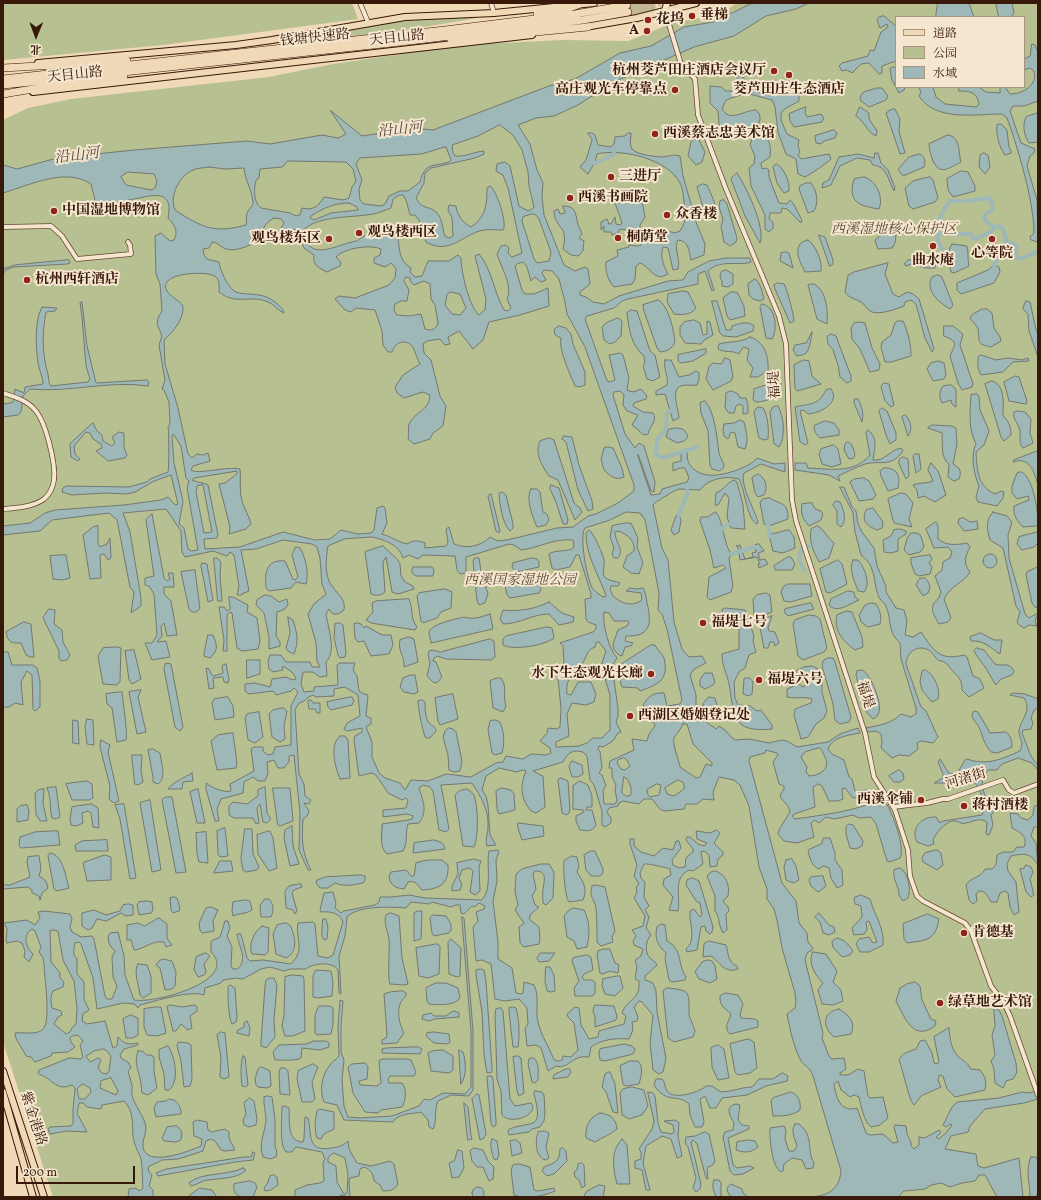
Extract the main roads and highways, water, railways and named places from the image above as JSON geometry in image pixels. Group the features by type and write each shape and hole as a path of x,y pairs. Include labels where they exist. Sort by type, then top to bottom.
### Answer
{"highway":[{"path":"421,32 494,19 563,10 578,5"},
{"name":"钱塘快速路","path":"3,79 628,8 583,20 401,42 3,85"},
{"path":"401,42 468,39 553,29 588,27"},
{"path":"3,68 167,60"},
{"path":"4,94 71,82 100,80 167,68"}],"main road":[{"name":"天目山路","path":"3,68 60,60 171,52 265,41 368,22 419,16 494,13 594,3"},
{"name":"天目山路","path":"4,94 103,85 521,37 638,18 696,3"},
{"name":"紫金港路","path":"3,1071 44,1197"},
{"name":"紫金港路","path":"3,1092 33,1197"}],"water":[{"name":"沿山河","path":"753,3 809,3 796,9 766,16 734,36 694,47 616,81 578,105 554,116 536,118 518,125 530,144 537,170 543,183 542,197 544,215 564,265 575,271 585,267 588,269 590,284 580,292 580,295 593,302 604,304 619,296 668,281 683,280 688,272 709,261 726,258 750,258 751,262 748,263 717,265 708,271 714,290 712,291 705,271 698,274 698,284 628,299 622,301 614,308 587,316 585,319 607,381 610,382 615,380 609,355 620,353 623,355 629,378 627,390 633,392 641,389 647,396 646,399 634,403 633,406 643,412 653,413 655,418 648,434 644,435 632,425 638,415 627,411 623,405 624,395 620,391 614,392 613,395 625,434 635,448 639,443 644,446 655,482 654,492 651,491 638,454 638,456 651,495 660,494 662,489 687,482 689,478 685,468 680,468 673,471 673,463 681,461 681,454 685,449 688,450 687,455 689,463 692,467 703,474 708,475 720,475 734,471 748,465 757,458 774,464 785,463 785,472 761,464 744,473 744,484 758,522 757,524 748,511 739,479 734,478 728,477 717,479 707,483 700,490 679,489 653,505 662,548 668,560 674,622 682,649 689,657 702,656 706,663 694,669 690,675 696,695 696,708 705,721 716,729 719,726 736,740 749,739 769,743 782,740 787,741 797,747 828,742 840,734 858,728 860,733 837,739 828,749 832,754 844,760 855,791 867,790 875,792 875,800 883,799 890,810 897,828 901,853 900,858 890,862 887,861 876,824 871,817 859,818 853,815 834,819 826,817 819,823 815,820 811,823 814,837 797,843 784,841 778,834 790,812 780,795 784,789 784,786 779,784 773,762 778,755 777,753 766,750 765,753 750,757 749,761 782,883 796,901 799,923 807,933 808,942 813,948 807,953 805,960 823,1033 822,1038 829,1056 832,1059 844,1058 846,1069 840,1073 840,1075 848,1075 858,1069 864,1071 868,1096 870,1098 883,1097 888,1118 880,1125 871,1127 865,1118 859,1097 854,1095 850,1097 841,1090 838,1081 834,1084 836,1094 843,1106 851,1109 857,1108 866,1133 870,1135 883,1134 893,1143 898,1142 894,1127 895,1125 906,1126 911,1146 914,1149 919,1145 919,1137 925,1138 939,1130 941,1133 936,1137 938,1139 945,1134 952,1125 950,1124 946,1127 943,1125 952,1107 957,1102 999,1098 1022,1092 1030,1093 1038,1090 1038,1099 1024,1103 985,1109 970,1126 968,1132 951,1136 945,1149 976,1154 978,1166 984,1168 1019,1158 1023,1197 997,1197 985,1175 979,1175 975,1181 950,1187 941,1183 931,1185 925,1189 904,1191 898,1197 809,1197 827,1194 835,1188 840,1178 841,1171 813,1076 810,1070 800,1059 795,1048 787,1014 795,1008 795,993 782,948 774,909 767,899 767,889 759,867 749,806 740,785 734,780 719,777 713,792 714,800 703,799 697,804 686,804 684,809 664,811 660,809 652,799 644,799 639,804 623,801 619,803 618,806 609,808 607,812 611,818 611,823 605,827 602,825 602,811 594,785 590,780 587,756 583,752 573,751 563,762 533,771 543,776 545,807 536,813 531,811 523,797 522,787 526,771 523,770 517,772 499,768 486,776 482,790 486,796 488,805 490,835 496,845 487,846 488,821 486,809 472,783 441,785 449,829 446,832 439,830 433,791 430,787 423,785 419,788 424,806 422,819 419,823 408,824 405,848 403,851 387,854 384,851 382,844 382,824 412,819 413,816 407,814 383,817 383,810 406,808 408,800 406,798 402,800 388,793 376,775 372,773 359,776 354,740 355,736 362,732 362,728 347,731 344,729 347,723 360,716 358,695 345,687 334,689 334,696 316,697 313,695 299,703 295,710 299,774 304,784 305,796 311,800 309,804 304,803 309,811 307,816 303,819 302,839 305,857 311,870 308,870 299,850 300,813 294,755 289,756 289,762 284,768 278,768 274,760 267,762 268,773 265,781 258,781 253,777 244,782 243,793 221,799 217,809 219,821 215,821 206,789 206,783 218,790 231,791 230,784 254,771 251,749 254,747 263,747 263,751 268,755 273,754 275,747 291,745 291,706 298,692 294,688 291,691 276,695 273,691 249,694 245,691 245,684 255,683 270,687 272,679 286,677 293,680 296,679 293,673 285,667 282,667 283,670 273,672 269,669 268,661 270,655 281,655 286,662 310,662 312,667 320,667 317,661 316,643 308,614 314,604 326,594 322,584 320,558 317,547 312,544 283,540 256,549 241,550 249,591 242,595 237,595 239,586 234,555 230,552 227,556 213,551 185,557 182,552 181,531 166,509 123,513 130,532 141,598 141,606 131,613 134,592 130,587 117,520 109,513 52,520 40,531 3,535 3,526 30,523 45,513 55,510 124,505 161,500 168,497 175,505 178,504 171,475 154,481 135,492 126,494 106,493 72,495 62,492 63,488 66,486 129,487 147,482 150,479 168,472 168,427 170,424 169,402 164,390 162,389 165,380 159,345 162,336 157,324 158,318 162,311 160,284 156,274 155,236 161,233 170,241 174,240 176,231 168,218 169,207 167,201 163,197 150,196 128,200 125,207 119,207 119,211 98,212 91,184 81,179 70,177 48,179 3,193 3,165 17,169 57,158 134,150 247,141 270,144 322,135 338,138 346,134 330,110 362,136 413,128 433,130 549,86 575,79 620,53 651,46 684,27 713,22","holes":["500,125 513,135 522,150 528,172 529,186 534,207 532,209 528,211 519,206 510,166 505,162 497,164 496,171 503,175 508,188 522,253 512,257 508,253 509,248 506,245 501,246 497,254 508,282 509,288 507,299 511,308 508,311 504,310 487,267 479,254 475,256 486,299 485,310 479,315 475,311 469,297 462,271 461,258 458,255 449,261 428,261 422,276 415,277 410,272 411,268 402,259 397,235 391,230 381,229 357,241 325,250 317,250 306,242 302,232 315,223 334,218 380,212 391,208 393,199 399,195 403,195 406,200 410,215 415,215 419,220 426,242 435,246 450,245 484,230 503,230 504,221 501,207 490,186 487,188 485,210 480,219 471,227 461,218 456,206 449,205 448,210 452,218 453,236 449,238 445,236 438,214 418,202 416,198 424,183 425,173 431,168 475,158 484,154 484,151 459,156 455,156 452,145 478,136","446,147 451,160 449,162 430,166 424,171 420,182 408,191 400,191 389,196 385,204 381,206 364,204 360,200 359,189 362,180 356,164 360,158 421,154","288,161 346,162 353,169 356,181 352,187 349,198 343,200 324,197 315,207 309,209 302,208 300,215 296,216 290,213 261,208 258,205 255,199 255,191 256,180 259,178 260,169 282,167","209,167 225,169 244,168 253,203 247,213 246,225 235,228 216,229 200,225 175,210 173,199 176,187 183,177 195,169","128,172 154,174 157,181 155,188 151,190 126,185 121,177","349,203 357,207 358,210 331,213 314,220 310,218 329,206","532,214 536,215 539,219 551,252 549,261 537,263 534,259 522,221 523,217","274,218 281,219 284,223 279,232 285,229 296,230 304,248 314,255 315,264 327,272 340,266 341,262 336,257 340,254 351,249 364,247 381,249 380,255 374,258 374,263 385,267 391,263 396,269 395,278 389,285 355,298 339,296 335,299 345,310 351,312 356,308 375,310 382,331 383,345 388,352 392,352 395,346 403,342 406,342 412,346 420,364 403,375 395,387 397,393 404,398 423,392 430,395 429,401 425,408 415,416 409,424 408,439 414,444 430,439 433,433 443,426 446,406 440,396 431,360 424,353 423,344 427,341 440,339 445,345 450,344 448,337 459,331 473,349 483,340 489,322 520,315 549,306 548,288 534,294 525,294 522,290 515,266 523,262 527,267 531,281 535,277 541,282 546,280 542,273 544,270 552,271 559,279 567,314 585,347 634,485 634,491 618,503 596,514 588,516 573,527 557,528 507,540 498,541 490,537 482,543 468,547 454,544 449,527 446,529 448,542 446,546 425,548 425,543 422,542 413,541 407,544 382,534 387,523 385,508 383,506 377,508 374,530 371,533 358,534 341,530 330,539 315,540 283,532 240,547 205,549 204,539 217,538 218,535 208,485 192,480 194,478 237,471 237,474 225,483 219,484 230,527 229,534 246,529 251,524 241,497 240,469 235,468 200,472 191,470 193,466 210,461 208,453 203,455 197,454 192,458 188,454 178,408 165,364 164,340 178,324 183,311 183,306 168,293 166,285 169,280 176,276 185,274 195,273 212,275 218,280 219,292 225,296 237,299 261,300 270,303 284,313 280,306 264,296 242,293 233,290 228,285 219,262 207,259 204,255 203,249 209,248 212,242 226,249 236,250 265,238 262,236 262,233 267,223","406,277 410,278 410,281 414,285 424,281 430,284 431,299 435,305 438,323 435,329 425,329 421,314 409,316 397,315 394,310 395,304 401,301 407,301 409,290 404,281","450,292 460,294 466,308 460,315 452,314 445,305 447,295","174,435 181,446 186,478 189,481 187,488 198,550 191,551 188,549 184,528 179,524 183,501 174,463 172,436","203,485 212,532 204,533 196,492 197,486","626,512 640,513 645,520 659,593 658,610 662,614 667,629 682,700 680,704 667,706 664,693 657,693 649,697 643,705 650,712 655,726 649,734 647,741 632,739 634,750 610,761 609,768 612,768 612,777 616,785 615,789 617,801 615,804 604,804 603,790 606,786 602,775 599,773 602,768 600,751 598,749 599,746 603,747 613,741 618,733 621,732 616,722 618,708 612,666 617,658 611,649 607,636 604,623 604,612 609,613 614,621 628,621 629,623 627,626 618,630 613,644 614,650 622,656 625,647 631,646 633,643 625,641 626,636 641,634 648,627 649,610 643,588 630,588 626,591 641,593 642,600 635,603 623,603 613,596 610,589 611,586 618,586 620,583 605,578 603,572 603,557 600,548 589,530 586,533 588,549 606,596 603,597 593,589 586,568 583,540 585,528 610,520","372,537 381,539 395,546 403,558 409,555 418,559 423,555 455,556 457,570 460,574 466,573 466,557 509,544 514,545 521,550 559,540 573,540 574,547 571,549 549,554 552,568 556,570 570,567 576,555 579,555 591,594 591,598 585,599 586,619 588,622 596,625 596,629 593,632 560,643 563,646 564,663 557,669 561,708 560,727 557,729 548,728 547,733 540,741 550,748 551,753 546,755 531,754 523,759 506,756 503,762 496,763 471,777 446,774 428,781 411,780 405,790 400,783 385,778 379,773 372,757 372,742 366,727 371,724 371,718 366,716 368,695 359,691 357,676 353,670 355,663 340,663 337,665 338,685 314,687 314,691 304,692 301,684 303,672 313,672 320,677 327,676 326,662 331,652 331,646 326,614 329,609 333,614 338,614 344,610 343,600 329,582 326,561 328,546 344,539","599,642 606,651 602,663 610,695 610,730 602,738 593,738 587,743 579,746 556,747 556,742 569,736 567,714 572,703 586,705 594,702 596,694 591,682 578,682 571,695 567,694 569,679 579,668 592,648","676,708 680,711 674,722 666,715 668,711","683,724 687,724 693,744 712,763 712,766 706,764 700,777 696,778 680,767 674,741 674,738","819,748 821,749 827,763 824,770 818,774 809,776 806,772 807,767 801,757 805,752","624,758 627,760 630,766 625,770 621,769 617,763 618,760","624,777 630,785 630,796 626,796 622,793","678,780 684,783 684,789 674,796 667,794 665,788","657,784 661,785 659,795 650,797 647,790","818,784 822,786 829,801 838,801 843,799 842,789 845,788 853,798 867,796 872,801 859,807 836,813 795,819 792,816 815,807 813,788"]},
{"path":"938,3 969,3 974,16 936,16"},
{"path":"996,3 1012,3 1014,13 1012,16 999,16"},
{"path":"884,16 895,25 895,61 882,66 882,73 879,74 869,63 861,64 852,73 847,70 842,71 839,66 842,63 868,56 870,50 874,51 881,32 888,27 887,24 880,28 877,20 879,17"},
{"path":"1032,44 1035,45 1038,52 1038,101 1024,106 1013,106 1010,111 1021,143 1035,149 1034,153 1030,156 1027,166 1037,200 1038,242 1031,240 1030,237 1034,233 1031,206 1016,144 1007,118 1002,114 957,115 946,113 935,110 926,104 919,96 921,92 919,88 933,88 936,97 945,104 976,107 979,104 977,97 970,92 959,91 958,88 980,88 986,92 1000,93 1000,88 1006,88 1010,94 1015,94 1028,88 1034,80 1034,71 1030,68 1025,70 1025,58 1030,56"},
{"path":"895,68 895,86 892,80 890,69"},
{"path":"739,76 744,78 748,90 767,94 785,86 787,89 799,95 799,101 781,113 781,120 787,134 799,140 798,146 800,152 798,155 801,159 829,154 831,159 805,177 798,174 796,159 786,154 778,132 775,107 772,100 746,93 726,100 722,109 725,113 729,115 738,115 756,110 760,115 760,121 758,125 738,131 729,130 719,125 718,111 710,103 710,86 721,87 726,91 734,91 740,88 737,78"},
{"path":"882,88 888,96 886,100 869,107 860,100 861,95 864,92"},
{"path":"896,88 905,88 904,90 899,93"},
{"path":"806,107 805,113 807,117 821,114 824,118 822,122 794,127 790,121 789,114"},
{"path":"860,107 869,113 869,119 877,131 876,136 870,132 862,121 856,116"},
{"path":"895,109 900,119 899,132 905,153 900,154 886,113"},
{"path":"1038,113 1038,142 1029,143 1024,130 1024,123 1026,117"},
{"path":"1001,124 1007,130 1009,148 1011,150 1011,153 1005,155 1001,148 997,133 997,125"},
{"path":"834,130 837,133 835,138 824,141 821,144 816,143 815,136"},
{"path":"588,133 595,135 598,145 611,147 614,144 615,137 625,136 628,133 631,133 631,147 638,153 657,157 673,155 680,156 683,176 696,222 705,244 704,255 691,260 686,244 678,240 676,246 679,261 678,269 673,270 668,248 663,247 662,260 668,274 661,277 657,276 640,263 636,266 635,279 632,284 614,287 607,276 606,262 618,256 617,250 629,247 629,245 641,245 641,237 647,233 675,233 680,231 684,223 685,216 683,192 680,183 674,175 665,168 643,157 631,154 597,154 595,162 588,174 580,167 586,160 592,140"},
{"path":"760,135 764,136 770,143 770,157 761,163 762,169 766,168 769,170 769,177 779,203 787,204 790,200 802,220 801,223 787,209 782,208 781,213 770,213 769,219 773,222 773,228 769,232 765,229 765,215 751,186 749,168 754,164 755,156 750,145 752,139"},
{"path":"948,135 952,136 957,142 961,162 949,168 942,169 936,166 933,161 929,144"},
{"path":"694,139 699,140 705,152 702,162 696,165 688,156 691,142"},
{"path":"875,153 878,153 881,163 888,170 895,188 894,191 886,174 881,168 873,165 870,160 857,158 840,166 831,185 822,188 823,183 829,180 839,157 858,154 874,158"},
{"path":"984,153 988,155 990,167 985,174 979,167 980,155"},
{"path":"920,154 925,159 924,167 903,176 898,169 909,157"},
{"path":"777,164 785,173 789,184 789,191 784,193 777,183 773,167"},
{"path":"961,171 968,172 975,186 975,191 953,197 948,190 947,179"},
{"path":"737,173 750,197 758,218 761,236 760,243 745,216 731,179"},
{"path":"864,177 875,185 880,194 879,209 860,204 856,202 854,198 852,187 854,179"},
{"path":"930,177 933,180 938,198 935,202 913,209 909,206 905,188 913,181"},
{"path":"806,183 811,183 815,189 817,197 816,208 814,211 808,213 799,189 800,186"},
{"path":"703,184 707,185 714,203 716,212 715,220 709,220 704,211 697,187"},
{"path":"640,190 645,217 640,225 640,229 631,231 620,229 618,233 612,235 611,232 604,232 604,226 601,230 601,222 607,219 609,224 611,224 615,217 616,224 620,225 622,223 615,203 611,198"},
{"path":"724,200 727,204 737,238 736,242 730,246 724,242 721,227 723,219 719,207 720,201"},
{"path":"563,206 571,207 575,211 578,225 582,233 579,238 584,241 583,251 578,256 571,255 563,249 564,235 555,217 554,211 558,209 560,214 565,213"},
{"path":"891,225 895,227 896,238 894,246 892,248 878,249 875,240 882,234 886,226"},
{"path":"819,235 825,237 833,260 833,264 830,266"},
{"path":"808,240 811,242 818,254 821,263 821,271 805,272 801,263 798,249 803,242"},
{"path":"952,244 967,246 968,251 969,266 954,273 951,272 948,258 949,250"},
{"path":"781,253 789,253 793,268 780,261"},
{"path":"924,256 929,257 931,262 936,261 935,268 925,268 914,263 906,266 904,264 908,260 919,259"},
{"path":"69,260 70,263 67,264 13,267 6,270 3,274 3,269 15,265"},
{"path":"888,263 885,274 893,294 899,297 907,292 913,294 919,299 934,349 932,352 925,338 916,304 911,300 905,302 904,306 897,309 877,313 869,310 862,303 850,297 845,292 848,275"},
{"path":"994,265 999,267 1000,272 994,283 961,294 957,290 957,283 988,270"},
{"path":"726,270 733,274 733,284 728,287 722,286 720,277 721,272"},
{"path":"938,275 942,277 953,305 950,309 934,296 930,287 932,277"},
{"path":"755,279 760,285 764,299 760,301 753,299 749,295 748,284"},
{"path":"778,283 784,284 788,296 794,321 790,323 775,289 774,285"},
{"path":"814,284 822,291 826,302 827,324 817,319 808,285"},
{"path":"683,291 688,292 696,308 689,313 674,314 667,302 668,294"},
{"path":"731,292 737,292 744,306 745,316 730,320 727,316 723,298"},
{"path":"659,300 663,303 668,313 675,342 669,349 660,352 657,348 643,305"},
{"path":"712,301 717,301 726,330 731,330 732,326 749,323 754,326 753,331 736,337 723,336 720,333"},
{"path":"1026,301 1030,302 1038,334 1038,357 1029,331 1028,314 1023,309"},
{"path":"82,302 87,346 96,383 147,380 149,382 148,386 119,384 45,390 30,389 23,396 21,412 18,415 3,417 3,403 6,404 13,402 15,389 24,393 25,387 43,384 38,363 36,342 39,313 42,307 57,308 55,311 46,312 44,328 43,343 50,385 88,382 90,379 86,366 80,303"},
{"path":"762,304 767,306 773,313 775,330 772,339 766,338 760,307"},
{"path":"982,309 987,309 992,313 994,328 1001,341 991,347 983,345 980,342 978,329 970,318"},
{"path":"631,310 637,311 650,351 655,355 660,377 653,381 647,379 643,366 645,363 644,356 636,347 631,337 627,313"},
{"path":"618,318 622,321 621,336 615,342 610,344 604,340 602,327 606,323"},
{"path":"694,320 700,323 703,335 707,334 707,321 710,322 713,335 704,340 701,344 685,343 680,335 680,327 684,322"},
{"path":"898,321 903,321 906,329 910,343 911,356 891,362 885,362 881,347 882,342 891,335 895,323"},
{"path":"854,323 865,323 872,348 880,364 879,370 870,372 860,349 852,339 851,328"},
{"path":"559,326 566,328 571,334 573,344 585,372 585,385 580,387 575,386 568,368 561,348 561,338 555,335 554,330"},
{"path":"944,326 953,326 963,334 960,345 973,384 972,387 962,390 958,383 950,356 954,342 944,336"},
{"path":"812,332 809,349 804,354 797,356 793,350 795,345 806,343"},
{"path":"831,334 836,336 851,376 851,381 847,383 840,377 833,350 828,344 827,337"},
{"path":"750,337 759,342 765,350 768,360 768,370 758,377 750,377 753,368 747,360 749,349 743,347 739,354 718,349 719,344 739,341"},
{"path":"706,349 706,353 693,361 681,363 678,361 678,355"},
{"path":"981,355 996,360 1008,358 1022,360 1028,358 1029,361 1013,362 1003,372 981,375 978,368 978,357"},
{"path":"725,358 730,360 733,376 731,381 713,390 706,379 709,366 713,363 721,364"},
{"path":"665,360 671,360 679,377 689,375 696,371 699,373 697,385 683,385 676,391 679,418 673,421 665,394 656,395 656,391 667,385"},
{"path":"804,360 809,361 812,376 821,384 797,391 795,388 794,365"},
{"path":"939,361 944,363 946,375 944,379 933,381 927,369 931,363"},
{"path":"1016,376 1019,377 1027,401 1026,404 1009,401 1004,382"},
{"path":"992,381 1000,387 1002,391 1003,416 1011,429 1011,435 1004,441 1001,437 985,384"},
{"path":"777,382 781,384 780,396 759,402 753,400 754,389"},
{"path":"884,383 889,384 894,405 891,407 885,401 881,387"},
{"path":"951,385 956,389 956,407 952,404 951,400 942,403 940,399 940,392 943,386"},
{"path":"831,389 833,399 828,406 818,412 808,414 804,410 800,411 808,443 805,445 800,442 795,407 814,403 820,399 826,390"},
{"path":"732,391 738,394 740,398 746,398 748,413 743,414 743,406 740,404 736,406 734,413 729,413 725,408 726,393"},
{"path":"977,394 979,397 980,410 989,431 984,445 976,452 978,471 981,482 989,491 995,494 1001,491 1004,492 1003,498 997,506 978,502 976,497 979,486 974,471 973,454 976,444 973,438 970,414 971,395"},
{"path":"855,399 858,399 862,408 862,422 854,403"},
{"path":"705,401 711,411 719,453 724,465 720,471 712,469 710,465 708,431 701,413 700,403"},
{"path":"778,406 782,416 783,427 783,438 779,447 774,444 770,412 773,407"},
{"path":"758,407 763,408 767,419 768,439 764,440 759,438 754,412"},
{"path":"882,408 887,411 896,433 896,440 890,444 879,411"},
{"path":"1014,412 1025,412 1031,419 1030,433 1033,443 1023,448 1020,442 1020,430 1014,416"},
{"path":"905,415 911,425 910,434 908,436 902,417"},
{"path":"740,420 744,422 746,432 747,442 745,449 738,447 735,433 731,432 728,439 724,436 724,424 734,423"},
{"path":"825,421 834,423 839,430 839,435 820,438 814,430 814,426"},
{"path":"93,423 97,431 102,435 103,441 112,446 115,443 112,437 119,432 124,433 124,448 127,455 125,458 108,461 96,451 102,448 101,444 93,439 90,433 86,432 74,446 75,454 80,459 78,461 71,457 70,444"},
{"path":"932,425 952,426 956,428 957,444 953,464 960,470 959,479 954,481 948,477 949,464 944,458 942,450 942,433 928,428"},
{"path":"675,428 684,430 688,437 684,441 677,443 666,437 668,430"},
{"path":"868,430 875,440 873,460 884,458 897,449 901,448 903,451 899,456 890,462 865,464 838,476 840,481 829,475 795,470 795,463 806,463 808,468 825,469 842,469 857,465 870,455 866,433"},
{"path":"564,436 572,437 579,465 592,501 593,509 588,511 578,490 566,442 562,439"},
{"path":"550,438 554,440 574,503 582,512 575,520 558,480 549,476 538,455 538,446 540,441"},
{"path":"848,442 852,445 855,454 854,458 849,459 844,450 845,444"},
{"path":"834,445 838,449 841,464 832,467 822,464 819,454 821,449"},
{"path":"604,448 613,448 622,468 624,477 616,478 604,470 601,459"},
{"path":"1038,451 1038,485 1033,470 1027,463 1024,461 1013,462 1014,460"},
{"path":"915,454 919,454 921,469 916,473 913,456"},
{"path":"903,457 908,459 909,476 906,479 899,464 899,460"},
{"path":"931,463 938,471 946,495 935,502 924,496 918,498 917,490 913,485 933,481 928,470"},
{"path":"884,468 892,469 897,473 899,480 898,488 888,491 880,471"},
{"path":"1022,472 1030,482 1034,496 1038,519 1038,525 1036,526 1023,527 1015,515 1014,506 1029,500 1028,496 1017,499 1012,493 1012,486 1017,473"},
{"path":"758,474 763,478 766,486 764,495 758,497 755,493 752,478"},
{"path":"864,478 869,481 876,495 873,499 859,501 850,482 854,479"},
{"path":"734,480 737,482 743,505 745,529 731,528 727,517 729,498 725,493 718,505 715,505 716,493"},
{"path":"551,485 559,488 568,520 567,524 563,524 550,489"},
{"path":"840,487 844,487 852,507 856,511 858,524 874,548 877,566 886,586 886,592 896,608 904,610 907,621 905,635 913,637 921,632 938,653 949,657 964,655 967,657 973,676 980,679 984,688 969,697 962,690 959,678 946,663 938,660 926,649 918,648 914,650 908,656 906,664 921,707 926,711 938,737 933,743 921,741 917,743 918,749 909,756 899,755 892,758 881,748 881,734 876,731 868,732 866,728 889,722 901,714 911,717 916,714 916,708 901,659 900,643 891,630 888,611 886,605 880,599 878,594 870,565 861,555 855,532 853,513"},
{"path":"531,489 537,489 540,492 543,512 547,514 549,520 546,525 537,527 529,503 529,493"},
{"path":"502,492 506,495 513,524 513,528 510,531 507,528 502,514 499,494"},
{"path":"901,493 906,494 913,503 909,519 912,527 894,523 893,520 888,499"},
{"path":"491,494 500,531 499,533 496,531 488,496"},
{"path":"770,498 784,505 787,509 788,519 769,526 764,524 760,502 763,499"},
{"path":"836,501 840,502 844,512 844,521 841,527 837,524 837,511 833,505"},
{"path":"812,503 815,509 821,511 823,514 821,520 809,526 802,516 801,507 802,504"},
{"path":"873,508 883,522 882,528 877,530 870,527 866,523 864,517 866,510"},
{"path":"716,512 719,516 726,544 731,554 729,559 733,586 731,592 710,600 707,597 709,577 726,568 723,565 714,568 710,550 700,521 701,517 707,517"},
{"path":"993,512 1007,516 1012,522 1008,535 1009,558 1025,614 1029,618 1038,613 1035,621 1037,626 1029,625 1024,628 1017,622 1020,612 1016,606 1003,548 990,540 988,532 987,525 990,515"},
{"path":"152,514 164,578 167,581 170,579 168,573 173,573 174,587 164,587 164,594 171,601 177,635 167,636 164,623 161,626 162,636 157,642 166,641 170,657 152,660 145,643 152,643 157,635 154,594 149,586 145,585 145,578 154,576 146,520"},
{"path":"679,515 681,520 679,532 674,535 671,530 676,516"},
{"path":"964,518 970,522 977,521 978,529 964,531 958,523 959,519"},
{"path":"936,522 938,526 938,539 948,544 967,543 970,547 967,554 966,566 970,572 947,594 944,599 951,618 948,622 939,624 933,610 934,604 939,598 941,592 935,576 942,570 943,562 950,558 952,552 948,547 934,548 926,529"},
{"path":"631,523 638,538 637,547 643,563 639,574 631,573 623,567 627,556 634,551 634,547 630,538 618,531 615,532 615,536 620,549 620,555 618,558 614,558 612,554 614,548 610,537 612,526"},
{"path":"98,526 98,544 100,547 107,544 110,538 111,558 108,560 104,554 100,555 101,578 90,579 83,535 93,527"},
{"path":"818,526 834,543 829,558 819,562 811,542 811,529"},
{"path":"900,529 906,531 906,534 898,539 898,551 891,553 884,552 883,540 891,536 894,530"},
{"path":"789,530 794,537 795,548 783,553 773,551 769,535"},
{"path":"1038,532 1038,543 1034,547 1022,550 1017,544 1019,537"},
{"path":"911,533 917,533 921,536 924,547 920,552 909,555 904,550 907,539"},
{"path":"759,544 764,551 758,553 760,560 765,559 768,564 759,568 758,564 760,564 757,557 740,560 738,547 736,546 740,545 745,559 753,557 752,553 756,552 755,545"},
{"path":"383,546 398,560 400,564 401,576 405,582 413,586 414,589 398,594 392,592 386,557 383,562 385,592 378,595 371,594 365,552"},
{"path":"296,547 300,548 304,557 307,570 306,584 296,582 291,588 269,591 266,588 266,573 273,562 285,561 293,579 295,580 298,577 292,555"},
{"path":"987,554 993,554 997,558 997,564 993,568 987,568 983,564 983,558"},
{"path":"66,555 70,578 62,580 53,579 50,556"},
{"path":"930,555 932,559 929,563 932,567 930,574 919,576 915,574 911,563 911,558"},
{"path":"788,557 791,557 795,564 792,570 775,570 774,566"},
{"path":"214,558 217,558 221,562 220,576 222,601 218,601"},
{"path":"475,558 479,558 482,578 488,593 485,603 479,605 477,601 473,561"},
{"path":"532,558 537,559 539,562 539,567 516,572 512,567 513,563"},
{"path":"838,560 842,564 847,584 830,593 826,592 820,569"},
{"path":"853,560 858,560 865,572 867,585 864,592 858,591 854,580 851,567"},
{"path":"202,563 207,564 213,600 208,602 201,566"},
{"path":"413,567 432,567 434,570 433,576 416,576 412,573"},
{"path":"1038,567 1038,607 1036,608 1032,603 1026,575 1027,572"},
{"path":"195,570 200,609 196,612 192,612 189,609 181,572"},
{"path":"532,578 537,579 541,589 539,593 510,598 507,595 505,585 509,582"},
{"path":"925,578 929,583 930,589 928,593 923,596 916,585 919,579"},
{"path":"788,584 810,584 812,596 790,602 784,601 781,592 783,587"},
{"path":"445,589 452,592 451,608 441,612 437,618 423,623 421,621 417,596 419,593"},
{"path":"848,591 854,592 855,597 859,600 847,606 836,609 829,605 831,599"},
{"path":"766,593 770,595 772,612 757,618 754,615 753,599 757,595"},
{"path":"265,595 271,596 279,602 287,599 288,604 285,609 277,612 276,636 280,642 280,646 269,649 269,637 264,613 256,605 257,600"},
{"path":"229,597 233,597 248,605 247,612 257,618 260,641 258,649 242,651 237,648 232,613 230,612 227,615 227,651 223,651 224,640 219,607 224,607 227,611 230,609"},
{"path":"409,599 412,616 417,627 415,630 371,623 366,620 373,612 372,603 376,601"},
{"path":"549,602 562,613 574,617 573,622 559,625 549,614 543,614 509,624 503,624 500,619 503,610 515,611"},
{"path":"811,603 814,609 788,616 784,612 785,609"},
{"path":"872,603 876,604 879,609 881,621 880,624 868,627 861,622 859,615 865,605"},
{"path":"725,608 745,610 754,636 753,641 756,652 749,655 745,668 739,672 734,682 735,698 738,705 750,706 757,711 761,710 772,725 772,729 759,730 749,728 742,725 737,720 734,713 722,654 739,649 739,630 736,620 724,622 722,610"},
{"path":"49,609 55,610 54,624 62,630 63,642 70,655 67,660 61,661 59,658 59,651 43,618"},
{"path":"847,611 852,612 862,637 863,647 855,650 843,639 836,626 837,615"},
{"path":"490,614 493,629 431,643 429,633 433,627 464,617 474,618"},
{"path":"809,615 816,616 820,619 827,648 824,652 803,660 798,656 793,624 795,620"},
{"path":"772,616 768,628 769,631 775,632 779,643 775,646 774,642 770,642 768,648 764,648 759,622"},
{"path":"288,617 293,620 296,633 297,645 294,654 286,648 290,633"},
{"path":"24,622 31,624 34,657 26,655 21,643 10,642 7,636 6,632"},
{"path":"340,623 343,625 346,653 345,657 340,658 334,638 335,624"},
{"path":"354,624 361,624 364,628 366,626 382,635 391,635 393,645 389,654 371,656 364,641 358,642 355,638"},
{"path":"547,627 552,628 554,638 550,641 537,645 521,647 508,647 503,645 503,639 506,636"},
{"path":"981,633 994,640 1002,640 1000,654 984,643 971,641 970,637"},
{"path":"208,635 213,635 216,645 216,650 210,658 204,656"},
{"path":"409,637 414,639 418,662 404,667 399,644 400,640"},
{"path":"490,639 494,641 495,657 491,660 446,659 437,656 433,661 436,662 442,677 438,682 434,683 427,676 430,663 428,654 429,651 432,650 440,652"},
{"path":"651,645 655,645 664,658 664,676 657,683 640,691 638,688 622,687 619,677 620,665"},
{"path":"103,648 121,648 120,682 116,685 103,684 98,656"},
{"path":"977,648 984,650 995,664 1010,666 1014,671 1012,675 1001,679 996,685 974,651"},
{"path":"134,650 141,679 132,684 129,680 125,651"},
{"path":"3,652 8,652 12,665 33,665 37,668 40,681 40,707 35,711 33,709 32,675 27,671 21,682 23,705 15,703 9,707 3,707"},
{"path":"828,658 833,658 835,662 851,717 849,722 840,724 835,720 833,704 822,666 823,661"},
{"path":"247,660 260,660 260,674 247,678"},
{"path":"166,663 171,664 183,727 180,731 175,727 164,669"},
{"path":"226,664 229,679 228,683 224,682 223,677 213,678 214,688 209,689 206,668 209,669 211,674 214,676 223,673 222,666"},
{"path":"812,666 817,668 822,680 822,692 827,711 824,718 816,724 808,737 801,739 794,715 795,709 811,703 812,699 787,697 787,689 799,684 803,687 806,685 806,678 797,676 796,671 804,667"},
{"path":"862,670 869,677 879,702 879,713 873,719 865,710 856,675 857,671"},
{"path":"926,670 934,679 939,691 938,699 932,702 922,690 920,682 922,671"},
{"path":"705,673 712,673 715,682 713,685 705,689 700,686 700,680"},
{"path":"415,675 418,692 414,694 404,692 400,687 403,678"},
{"path":"501,678 505,688 506,706 503,712 493,708 490,681"},
{"path":"750,678 753,682 752,694 749,696 743,694 744,679"},
{"path":"141,690 138,697 146,732 137,734 129,692"},
{"path":"122,692 126,725 126,740 117,742 112,708 107,704 106,694"},
{"path":"1013,693 1025,694 1038,699 1038,708 1034,710 1031,718 1033,723 1031,729 1023,730 1022,733 1030,754 1038,765 1038,770 1032,763 1018,758 1002,764 997,770 988,770 982,781 987,800 1001,798 1006,799 1006,802 997,804 993,807 995,810 991,815 993,825 989,835 986,834 987,822 979,820 961,823 953,821 947,823 936,834 933,840 934,844 928,846 917,842 915,837 916,828 926,819 936,817 940,823 943,821 982,815 984,805 981,793 975,783 967,776 947,783 934,783 943,778 938,762 940,759 948,772 952,774 958,772 967,759 988,762 1001,759 1020,751 1022,742 1019,730 1026,714 1027,706 1024,698 1010,695"},
{"path":"453,694 458,719 440,725 438,721 435,698"},
{"path":"228,697 233,706 234,717 215,720 212,703 214,699"},
{"path":"352,697 354,701 352,705 331,710 328,707 327,702"},
{"path":"709,697 715,698 718,709 716,714 711,716 704,710 703,704"},
{"path":"311,700 313,703 320,703 320,713 317,713 315,709 309,709 308,701"},
{"path":"422,700 425,702 427,719 430,724 435,727 436,731 430,738 426,738 421,721 418,701"},
{"path":"284,708 287,711 284,726 285,739 280,742 272,737 269,714 273,710"},
{"path":"974,711 978,712 990,733 1006,732 1011,739 1012,747 997,753 991,752 972,716"},
{"path":"259,712 263,737 255,743 248,740 245,718 247,714"},
{"path":"87,719 93,720 94,745 87,744 85,727"},
{"path":"73,720 78,721 79,744 73,743"},
{"path":"495,720 500,722 504,741 502,753 495,755 492,753 488,730 490,721"},
{"path":"449,728 456,732 462,761 460,771 454,772 449,770 448,755 443,737 445,731"},
{"path":"233,733 237,763 236,768 217,770 211,741 218,735"},
{"path":"340,736 345,736 348,740 350,778 340,779 336,768 334,750"},
{"path":"101,740 110,745 108,752 119,801 114,803 109,799 110,786 100,747"},
{"path":"153,749 160,753 162,765 163,774 161,781 158,784 153,782 148,750"},
{"path":"132,755 142,755 141,771 143,782 138,785 135,784"},
{"path":"572,761 582,765 583,774 578,777 572,777 569,767"},
{"path":"899,770 903,773 904,779 900,782 894,782 889,776"},
{"path":"192,773 193,781 183,782 182,789 168,789 176,782"},
{"path":"561,778 568,781 570,809 569,813 566,815 562,813 558,780"},
{"path":"87,781 92,784 93,798 89,800 72,800 66,784"},
{"path":"580,781 588,785 592,796 592,807 587,807 586,810 592,810 596,825 593,829 585,831 580,830 576,821 576,816 584,812 583,810 573,809 573,786"},
{"path":"56,787 60,817 55,819 52,818 47,788"},
{"path":"265,787 267,813 271,819 267,823 263,822 260,804 257,808 259,823 256,824 253,818 234,818 229,815 229,806 233,802 247,804 258,796 258,790"},
{"path":"273,788 290,788 293,821 280,826 278,825"},
{"path":"502,788 511,790 514,794 515,810 499,814 497,809 496,791"},
{"path":"44,789 43,804 47,821 40,821 36,814 35,793 38,790"},
{"path":"198,789 205,823 197,823 190,792"},
{"path":"467,789 474,795 476,806 477,836 474,847 463,846 455,795 459,791"},
{"path":"166,797 172,797 186,872 176,873 162,800"},
{"path":"150,800 161,870 152,872 140,803"},
{"path":"92,804 98,808 99,828 93,827 91,813 88,811 82,813 83,823 76,826 71,825 70,819 72,807"},
{"path":"124,804 136,878 130,879 120,819 115,805"},
{"path":"27,805 29,811 28,820 17,822 17,809 20,806"},
{"path":"1038,805 1038,827 1034,827 1031,836 1036,843 1038,866 1030,856 1024,854 1011,856 1007,864 1008,871 1016,882 1019,912 1014,915 1010,907 1008,893 1005,891 1000,893 997,902 991,902 985,893 979,891 976,894 977,901 973,904 969,900 966,885 968,882 981,874 985,869 992,869 996,865 997,855 1003,852 1013,852 1017,847 1024,847 1025,840 1023,835 1012,828 1010,813 1018,814 1021,818 1028,820 1033,815 1034,807"},
{"path":"518,823 543,826 544,836 522,840"},
{"path":"849,824 853,825 863,841 862,846 856,849 850,848 846,834 846,827"},
{"path":"292,826 293,846 299,864 290,866 284,838 285,830"},
{"path":"225,828 228,856 220,857 218,854 217,831"},
{"path":"245,829 252,829 253,854 259,867 257,870 246,872 243,870 241,859"},
{"path":"717,830 720,833 714,843 723,852 723,855 718,859 717,866 710,867 709,855 704,851 701,852 703,864 693,871 689,870 684,873 678,888 678,911 669,910 673,897 663,885 664,879 671,875 670,869 644,864 640,873 641,878 645,882 644,897 649,906 645,910 649,917 646,928 651,935 649,937 646,949 650,958 657,965 645,976 645,980 653,983 656,991 657,1012 666,1058 663,1072 659,1074 653,1070 650,1043 653,1015 642,1002 639,1001 634,1007 638,1017 637,1021 632,1022 633,1030 629,1039 614,1039 600,1042 591,1047 589,1057 578,1058 564,1066 556,1066 548,1071 541,1048 536,1045 527,1046 525,1028 528,1024 527,1008 519,999 505,1001 495,999 491,964 482,960 476,961 473,927 478,921 476,912 484,909 485,906 479,903 475,907 472,906 464,914 461,913 460,905 451,907 432,902 429,904 411,902 406,908 384,907 359,910 347,917 345,936 339,956 341,994 339,993 338,970 332,965 318,964 306,969 290,969 284,971 270,967 261,969 243,979 236,978 223,980 221,983 205,988 204,995 181,995 140,1005 138,1008 135,1004 123,1003 97,1009 93,978 81,944 79,942 75,943 74,955 77,959 77,974 84,982 84,999 89,1010 83,1014 82,1021 87,1024 105,1021 113,1048 117,1046 118,1037 127,1043 138,1043 138,1045 124,1049 120,1055 121,1058 129,1063 131,1068 128,1071 132,1086 132,1095 146,1126 143,1147 146,1153 152,1156 169,1156 201,1146 202,1139 194,1136 193,1122 197,1120 207,1122 208,1130 212,1132 225,1129 229,1132 229,1138 235,1150 221,1150 215,1141 211,1139 206,1141 203,1151 178,1159 162,1160 148,1167 149,1172 152,1175 149,1186 153,1190 153,1197 128,1197 129,1189 135,1188 140,1191 143,1188 142,1162 133,1139 131,1113 124,1101 102,1105 101,1109 87,1107 83,1103 79,1103 77,1113 87,1132 67,1131 50,1134 48,1129 50,1127 71,1126 73,1123 75,1088 72,1085 64,1087 58,1086 46,1077 39,1074 39,1070 69,1058 81,1059 83,1057 80,1045 83,1041 78,1035 72,1036 70,1038 71,1042 75,1047 68,1052 52,1053 51,1056 35,1062 31,1057 26,1056 16,1039 15,1033 39,1032 45,1026 47,1019 47,999 44,964 43,958 39,952 41,947 35,931 32,929 26,938 28,948 33,954 29,962 24,957 25,951 22,943 17,941 7,943 7,929 4,923 27,920 35,925 40,918 38,912 44,911 70,914 72,919 70,927 72,932 81,937 92,936 94,939 105,996 107,999 112,999 117,986 113,977 112,957 115,951 111,947 108,938 110,933 118,932 124,956 125,975 134,1000 159,998 191,988 205,981 214,972 217,963 211,952 211,941 220,937 225,921 228,921 230,928 227,936 232,947 231,966 233,969 237,969 240,966 243,957 237,934 241,934 247,958 250,961 263,960 291,964 298,954 299,949 297,929 298,923 313,922 315,924 318,956 328,958 333,955 343,922 340,916 334,913 321,912 320,910 324,893 333,892 336,904 335,908 341,913 344,911 375,905 379,902 380,897 409,895 425,898 481,900 487,891 489,851 498,850 499,852 496,860 497,881 493,901 498,942 498,959 512,968 516,993 523,993 524,982 534,985 537,994 537,1017 539,1027 554,1060 558,1061 562,1060 563,1056 571,1057 578,1050 574,1023 567,1014 575,1007 579,1008 581,1025 589,1039 598,1037 599,1031 624,1024 626,1016 622,1013 624,1008 638,992 639,981 635,979 637,967 635,960 641,956 643,949 634,945 633,941 636,936 632,930 643,926 645,916 634,898 637,892 636,887 639,884 634,876 637,865 630,844 630,839 634,839 634,846 641,852 654,856 663,848 673,850 676,841 679,841 681,848 672,860 673,865 679,868 685,867 686,858 693,852 693,849 686,840 687,837 690,837 698,844 704,846 707,843 697,839 696,831 710,833","holes":["50,931 58,931 63,960 74,981 77,1008 76,1024 70,1032 66,1034 54,1024 58,1017 62,1015 61,1011 52,1008 51,995 53,991 63,987 64,982 60,978 60,973 51,962","104,1049 111,1056 109,1071 107,1074 102,1073 98,1068 101,1060 98,1058 90,1062 86,1056 94,1051","111,1078 118,1091 116,1095 100,1088 101,1081","83,1084 90,1088 91,1092 85,1099 79,1099 77,1089"]},
{"path":"58,831 60,845 21,848 19,846 20,837 35,832"},
{"path":"270,831 273,838 277,868 269,871 258,854 257,835"},
{"path":"206,832 208,863 199,862 197,854 196,833"},
{"path":"824,838 830,838 835,853 835,860 842,870 843,885 837,888 831,878 829,868 823,866 819,869 813,864 809,856 808,850 821,844"},
{"path":"107,840 108,851 76,851 75,845 82,841"},
{"path":"434,840 443,844 445,849 413,853 414,843"},
{"path":"937,850 941,853 943,865 937,870 923,862 922,858 925,853"},
{"path":"591,851 595,851 603,869 603,873 600,876 591,876 586,870 584,855"},
{"path":"50,853 58,857 61,862 69,888 57,891 54,889 48,856"},
{"path":"105,855 111,857 111,880 87,881 83,863"},
{"path":"39,856 41,869 39,876 46,881 48,888 42,893 40,900 39,896 32,893 32,890 28,887 3,889 3,885 10,885 30,877 27,862 28,857"},
{"path":"572,856 577,857 579,866 577,872 584,885 585,892 583,900 569,902 565,889 564,861"},
{"path":"474,859 481,861 479,867 480,891 475,895 470,892 473,871 469,868 462,870 459,878 462,885 460,890 452,891 452,886 458,874 457,863"},
{"path":"792,859 796,866 799,880 793,883 786,880 784,867 786,860"},
{"path":"428,860 442,860 448,865 447,877 442,885 422,890 416,883 408,882 404,889 396,887 390,882 389,876 391,872 406,870 411,876 414,876 416,863"},
{"path":"220,861 231,861 233,871 214,873"},
{"path":"541,864 549,864 554,872 553,898 546,905 543,903 544,874 539,871 535,871 533,874 536,889 532,896 535,905 539,907 531,914 529,919 539,927 540,939 539,944 524,947 520,943 519,927 524,923 515,910 518,905 515,892 516,874 522,869"},
{"path":"1026,865 1031,867 1033,872 1030,879 1034,895 1031,897 1026,892 1020,869 1024,868"},
{"path":"900,868 907,877 909,886 908,898 903,901 899,895 894,873 894,870"},
{"path":"716,871 725,878 728,884 728,896 723,901 728,907 729,911 726,914 727,930 723,933 715,911 715,896 707,876 711,872"},
{"path":"365,876 363,883 346,885 335,883 328,888 320,888 316,883 317,880 325,877"},
{"path":"823,876 826,886 818,892 811,886 809,880 811,877"},
{"path":"693,878 699,881 713,927 710,934 706,931 705,926 701,927 697,950 687,952 686,949 692,936 690,911 694,909 700,917 702,915 700,903 696,901 686,885 687,880"},
{"path":"301,884 302,887 294,890 292,893 297,911 295,914 293,910 286,908 285,891 289,886"},
{"path":"595,885 605,887 615,931 612,937 613,942 601,946 597,942 596,907 591,894 592,886"},
{"path":"861,895 870,899 879,922 883,939 883,945 869,952 860,952 856,944 859,939 869,937 873,943 877,942 869,921 866,922 867,930 864,934 854,935 852,928 862,917 861,906 855,904 854,898"},
{"path":"170,898 177,898 180,908 179,911 173,913 171,910"},
{"path":"265,899 269,899 273,906 271,917 261,917 260,906"},
{"path":"246,900 250,901 252,910 233,916 233,902"},
{"path":"139,902 152,902 153,910 151,913 139,915 137,905"},
{"path":"123,905 133,905 133,915 126,916 121,913 106,921 97,919 92,928 88,930 82,926 82,913 94,910 106,915 120,911"},
{"path":"211,907 218,910 213,921 214,931 202,933 199,923 206,908"},
{"path":"574,908 584,910 589,928 587,947 577,949 574,941 567,937 564,916 569,910"},
{"path":"422,911 421,939 414,941 414,913"},
{"path":"391,913 399,916 402,958 408,984 404,985 390,984 389,980 389,940 385,918 386,915"},
{"path":"819,913 829,925 834,927 835,932 829,935 823,933 820,922 815,917"},
{"path":"928,914 939,919 935,932 925,940 907,943 904,939 903,924"},
{"path":"433,915 446,916 451,924 451,930 449,933 434,936 432,933 430,918"},
{"path":"462,917 464,918 473,1031 473,1090 469,1096 451,1095 438,1101 433,1129 429,1127 428,1120 421,1112 402,1115 393,1122 344,1120 337,1105 324,1102 322,1098 322,1083 325,1073 339,1056 338,1027 340,1000 343,1001 341,1052 344,1060 342,1080 344,1106 348,1117 360,1118 392,1116 419,1106 424,1099 430,1100 443,1093 465,1094 471,1087 471,1032"},
{"path":"159,918 167,924 167,938 172,945 166,947 164,942 156,942 134,950 131,940 127,940 127,925 138,923 144,926"},
{"path":"323,919 326,919 328,928 327,939 324,940 322,936"},
{"path":"286,923 290,925 295,943 293,951 286,958 276,954 273,934 277,925"},
{"path":"661,924 665,925 667,941 672,944 678,952 681,967 686,977 685,980 672,982 669,980 665,959 666,953 659,945 656,938 657,927"},
{"path":"262,926 269,928 268,952 265,955 252,954 252,938"},
{"path":"837,938 850,946 853,951 850,955 842,957 833,947 832,942"},
{"path":"451,939 461,948 460,976 457,977 449,974 448,943"},
{"path":"709,941 726,945 731,962 737,966 738,969 726,969 711,956 703,957 704,944"},
{"path":"437,944 440,946 439,974 428,978 419,976 416,948"},
{"path":"610,949 615,963 619,965 618,973 610,971 602,974 600,973 597,955 598,951"},
{"path":"813,952 826,954 837,971 833,982 841,990 843,1001 833,1005 822,1004 818,990 823,983 817,976 811,964 811,956"},
{"path":"206,953 210,956 204,964 206,972 204,975 198,977 194,970 196,957"},
{"path":"541,953 555,953 549,961 539,962 537,958"},
{"path":"587,955 591,957 593,970 584,974 582,977 584,980 592,980 595,982 595,993 593,996 575,996 574,988 579,981 572,961 573,958"},
{"path":"163,959 172,961 176,972 175,986 172,989 165,990 160,968 156,965"},
{"path":"708,960 712,961 715,966 717,979 710,983 699,979 695,972 702,962"},
{"path":"138,964 147,965 151,976 151,993 143,998 140,995 137,979 136,971"},
{"path":"546,967 550,967 554,975 555,991 547,991 545,981"},
{"path":"316,970 331,971 333,982 332,996 318,998 313,997 313,976"},
{"path":"476,970 484,970 486,982 492,1068 492,1072 487,1073 484,1055 482,1012 476,975"},
{"path":"292,975 303,976 304,979 305,1031 293,1036 285,1036 282,1026 284,1015 285,977"},
{"path":"620,976 623,988 615,996 605,994 602,985 603,979"},
{"path":"274,978 277,985 274,1020 275,1037 266,1048 261,1046 261,1042 265,986 266,980"},
{"path":"915,982 920,986 922,1000 931,1019 936,1021 935,1026 927,1030 915,1030 906,1021 896,1001 900,988"},
{"path":"436,983 446,983 458,988 460,998 458,1001 441,1005 429,1004 427,1001 426,988"},
{"path":"230,985 235,988 237,1016 236,1022 232,1024 228,1001 228,987"},
{"path":"667,988 684,991 687,993 689,1000 689,1015 695,1031 693,1037 674,1042 668,1038 663,991"},
{"path":"403,991 406,993 406,996 400,1004 399,1018 404,1033 397,1043 382,1044 382,1040 386,1038 387,1035 384,994"},
{"path":"726,993 738,995 743,1004 740,1015 741,1018 755,1019 758,1021 758,1027 730,1034 727,1029 727,1024 731,1014 720,1002 720,996"},
{"path":"170,1005 182,1007 195,1005 197,1007 197,1011 190,1016 192,1028 188,1030 181,1024 176,1031 173,1031 167,1007"},
{"path":"595,1005 614,1006 617,1016 616,1020 595,1027 595,1016 593,1012"},
{"path":"319,1006 330,1006 333,1008 333,1025 331,1034 317,1035 315,1033 315,1016"},
{"path":"161,1007 166,1033 157,1036 147,1035 144,1027 144,1009"},
{"path":"501,1008 503,1011 510,1099 515,1106 531,1103 533,1106 529,1114 515,1119 505,1118 502,1115 501,1091 497,1079 495,1014 496,1009"},
{"path":"509,1008 516,1008 518,1017 518,1047 513,1047"},
{"path":"994,1008 999,1010 1002,1016 1016,1063 1017,1072 1013,1079 1006,1081 1003,1088 995,1083 994,1069 991,1061 995,1055 992,1035 995,1026"},
{"path":"839,1009 849,1016 853,1026 851,1034 834,1037 827,1029 826,1020 829,1013"},
{"path":"454,1011 459,1013 459,1017 429,1021 422,1019 423,1015 431,1013 434,1016 445,1016"},
{"path":"131,1015 138,1018 138,1035 133,1038 126,1038 123,1019"},
{"path":"247,1021 250,1028 249,1036 237,1033 237,1031 244,1027 244,1023"},
{"path":"949,1028 955,1052 968,1064 971,1069 980,1070 985,1079 985,1090 955,1097 947,1089 943,1076 939,1075 938,1080 941,1087 921,1096 914,1105 910,1098 899,1060 904,1054 916,1049 920,1041 925,1040 932,1053 934,1063 937,1064 939,1062 934,1037"},
{"path":"221,1032 225,1033 229,1077 224,1079 220,1077 221,1057 217,1035"},
{"path":"434,1032 449,1034 450,1042 447,1044 434,1043 426,1036 427,1033"},
{"path":"749,1039 754,1042 757,1068 750,1073 738,1075 735,1072 730,1044"},
{"path":"314,1041 326,1041 329,1043 329,1047 320,1050 302,1048 301,1058 299,1059 275,1060 273,1052 279,1045 306,1044"},
{"path":"179,1042 188,1043 191,1045 192,1079 190,1086 184,1087 181,1061 177,1046"},
{"path":"625,1044 632,1046 635,1049 633,1054 605,1061 600,1060 600,1049"},
{"path":"718,1045 724,1049 729,1078 718,1080 712,1067 711,1048"},
{"path":"168,1046 173,1056 175,1075 172,1086 169,1090 165,1090 164,1074 159,1057 159,1050"},
{"path":"419,1047 422,1049 420,1054 382,1053 382,1049 386,1048"},
{"path":"443,1050 453,1056 453,1070 449,1073 431,1071 428,1053"},
{"path":"459,1050 463,1052 465,1060 465,1073 461,1084"},
{"path":"138,1051 142,1051 147,1055 154,1057 154,1071 157,1088 148,1095 142,1093 136,1064"},
{"path":"243,1056 245,1057 248,1085 245,1087 242,1086 241,1080"},
{"path":"518,1056 521,1058 524,1093 519,1096 517,1091 513,1057"},
{"path":"534,1058 538,1069 538,1080 535,1083 532,1082 528,1064 529,1059"},
{"path":"383,1059 411,1060 416,1072 414,1076 390,1076 388,1079 389,1083 402,1083 404,1085 405,1095 402,1107 381,1110 378,1113 365,1112 353,1093 348,1067 352,1064 365,1063 368,1067 367,1079 359,1081 360,1085 377,1086 381,1083 379,1061"},
{"path":"630,1061 638,1061 641,1066 641,1075 639,1084 626,1086 623,1084 620,1066"},
{"path":"313,1064 318,1067 312,1082 315,1099 312,1102 302,1102 297,1079 298,1071"},
{"path":"262,1067 270,1071 271,1086 267,1088 258,1087 256,1085 255,1079 258,1069"},
{"path":"281,1068 285,1068 288,1071 290,1095 280,1094 279,1072"},
{"path":"566,1069 570,1069 571,1072 568,1077 553,1079 554,1075"},
{"path":"610,1072 615,1084 618,1113 613,1112 606,1092 602,1087 605,1074"},
{"path":"783,1073 788,1076 787,1081 766,1086 747,1095 722,1098 716,1108 710,1108 705,1096 700,1099 704,1122 702,1127 695,1127 690,1115 689,1104 681,1099 663,1095 654,1085 656,1079 662,1079 667,1091 673,1095 683,1095 694,1092 706,1086 712,1086 721,1092 725,1092 752,1087 759,1079 772,1079"},
{"path":"488,1076 492,1076 493,1079 496,1125 493,1127 491,1123"},
{"path":"632,1087 644,1090 648,1106 642,1115 629,1119 622,1115 620,1093 623,1089"},
{"path":"535,1091 542,1092 544,1095 544,1121 540,1127 532,1129 529,1132 509,1135 508,1130 533,1123 536,1120 538,1115 534,1094"},
{"path":"648,1092 653,1093 655,1096 658,1123 661,1132 672,1134 674,1132 673,1125 664,1121 675,1120 679,1123 678,1136 682,1156 677,1158 671,1139 662,1136 646,1146 643,1163 650,1190 646,1190 642,1170 635,1168 635,1161 641,1159 641,1152 639,1149 652,1129 654,1122"},
{"path":"791,1092 799,1099 800,1110 791,1115 773,1116 771,1101 773,1098"},
{"path":"477,1094 479,1095 486,1134 484,1138 480,1140 472,1099"},
{"path":"264,1097 272,1097 275,1119 275,1146 277,1152 276,1157 270,1159 263,1157 261,1148 266,1120"},
{"path":"250,1098 254,1101 257,1119 256,1125 249,1127 244,1125 243,1120 246,1114 244,1103"},
{"path":"169,1099 174,1100 178,1104 181,1109 181,1114 156,1117 154,1108 157,1102 166,1101"},
{"path":"464,1103 468,1107 472,1139 468,1140"},
{"path":"732,1105 740,1105 738,1120 742,1125 749,1126 749,1129 728,1138 733,1165 737,1168 750,1166 754,1168 743,1174 734,1175 730,1171 723,1137 725,1132 733,1130 734,1123 729,1109"},
{"path":"285,1106 289,1108 289,1124 291,1134 298,1141 303,1142 305,1117 308,1118 310,1135 317,1147 323,1149 336,1147 348,1141 349,1149 357,1163 371,1166 390,1161 394,1164 398,1184 392,1190 383,1191 380,1185 374,1181 371,1172 364,1167 360,1169 359,1176 350,1178 350,1197 341,1195 338,1197 295,1197 295,1190 307,1185 324,1181 323,1163 325,1159 322,1152 296,1147 292,1152 286,1152 282,1144 282,1107","holes":["334,1153 345,1158 348,1175 347,1193 344,1194 337,1182 336,1166 328,1162 328,1158"]},
{"path":"320,1109 334,1112 334,1129 324,1134 321,1139 317,1138 315,1128 317,1111"},
{"path":"600,1113 607,1114 612,1117 617,1129 595,1142 586,1138 586,1130 590,1120"},
{"path":"795,1124 799,1124 807,1134 814,1163 813,1168 806,1169 802,1160 792,1158 784,1164 783,1171 781,1172 775,1165 773,1159 770,1128 784,1126 786,1130 785,1139 789,1151 794,1151 797,1146 793,1132"},
{"path":"177,1126 182,1132 181,1140 176,1142 164,1141 162,1138 167,1127"},
{"path":"545,1131 549,1133 546,1147 549,1158 546,1160 542,1159 538,1153 536,1144 538,1132"},
{"path":"705,1132 709,1134 715,1161 713,1165 708,1167 708,1179 706,1178 697,1144 693,1140 691,1142 701,1184 700,1189 696,1192 693,1188 696,1178 688,1147 685,1143 686,1137 695,1136"},
{"path":"492,1139 497,1141 499,1155 497,1160 494,1159 492,1151"},
{"path":"622,1139 627,1145 630,1184 617,1184 614,1172 614,1155 618,1144"},
{"path":"516,1140 520,1143 522,1153 512,1156 510,1141"},
{"path":"749,1140 755,1141 758,1147 747,1152 736,1150 737,1142"},
{"path":"474,1148 483,1150 488,1161 494,1167 493,1179 489,1181 483,1167 477,1167 472,1161 470,1151"},
{"path":"563,1148 566,1151 567,1161 554,1174 547,1176 542,1171 544,1167 558,1159 560,1149"},
{"path":"458,1150 462,1151 464,1168 459,1177 452,1178 449,1163 454,1161"},
{"path":"253,1152 255,1153 253,1160 158,1176 156,1173 166,1169 251,1157"},
{"path":"1031,1157 1036,1157 1038,1161 1038,1192 1036,1197 1030,1197 1028,1167"},
{"path":"582,1163 584,1165 585,1186 582,1188 579,1180 575,1177 574,1172 577,1170 578,1164"},
{"path":"519,1164 530,1167 534,1190 538,1191 554,1188 555,1191 535,1197 514,1195 511,1170 513,1165"},
{"path":"243,1168 246,1170 237,1176 203,1181 191,1186 189,1183 200,1177 230,1172"},
{"path":"274,1175 277,1177 278,1185 271,1190 265,1191 264,1188 270,1176"},
{"path":"714,1180 719,1180 721,1183 721,1197 716,1197 713,1187"},
{"path":"250,1181 255,1183 257,1187 253,1197 242,1197 236,1194 234,1184"},
{"path":"731,1184 742,1189 743,1193 748,1197 731,1197 727,1191"},
{"path":"599,1185 605,1186 603,1197 584,1197 586,1192"},
{"path":"478,1187 482,1189 484,1193 482,1197 478,1199 474,1197 472,1193 474,1189"},
{"path":"200,1188 212,1190 217,1197 188,1197"}],"waterway":[{"path":"594,163 613,155 614,152"},
{"path":"949,253 943,249 937,236 939,221 950,201 968,201 989,198 992,202 993,209 985,215 984,219 991,226 1002,227 1006,238 1005,242 1013,243 1017,247 1016,258 1023,258 1038,251"},
{"path":"937,234 970,234 974,239 991,232 994,227"},
{"path":"994,265 1000,255 1009,254 1015,256"},
{"path":"670,411 667,413 666,429 657,440 656,454 663,458 697,447"},
{"path":"679,515 687,495 687,489"},
{"path":"722,529 724,526 730,524"},
{"path":"768,525 770,537"},
{"path":"804,571 799,557 802,548 810,546"},
{"path":"731,554 755,547"}],"tunnel":[{"path":"627,5 635,3"},
{"path":"628,12 660,3"}],"place":[{"name":"垂梯","path":"692,16"},
{"name":"花坞","path":"648,20"},
{"name":"A","path":"647,31"},
{"name":"杭州茭芦田庄酒店会议厅","path":"774,71"},
{"name":"茭芦田庄生态酒店","path":"789,75"},
{"name":"高庄观光车停靠点","path":"675,90"},
{"name":"西溪蔡志忠美术馆","path":"655,134"},
{"name":"三进厅","path":"611,177"},
{"name":"西溪书画院","path":"570,198"},
{"name":"中国湿地博物馆","path":"54,211"},
{"name":"众香楼","path":"667,215"},
{"name":"观鸟楼西区","path":"359,233"},
{"name":"桐荫堂","path":"618,238"},
{"name":"观鸟楼东区","path":"329,239"},
{"name":"心等院","path":"992,239"},
{"name":"曲水庵","path":"933,246"},
{"name":"杭州西轩酒店","path":"27,280"},
{"name":"福堤七号","path":"703,623"},
{"name":"水下生态观光长廊","path":"651,674"},
{"name":"福堤六号","path":"759,680"},
{"name":"西湖区婚姻登记处","path":"630,716"},
{"name":"西溪伞铺","path":"921,800"},
{"name":"蒋村酒楼","path":"964,806"},
{"name":"肯德基","path":"964,933"},
{"name":"绿草地艺术馆","path":"940,1003"}],"park label":[{"name":"西溪湿地核心保护区","path":"894,230"},
{"name":"西溪国家湿地公园","path":"520,581"}]}
